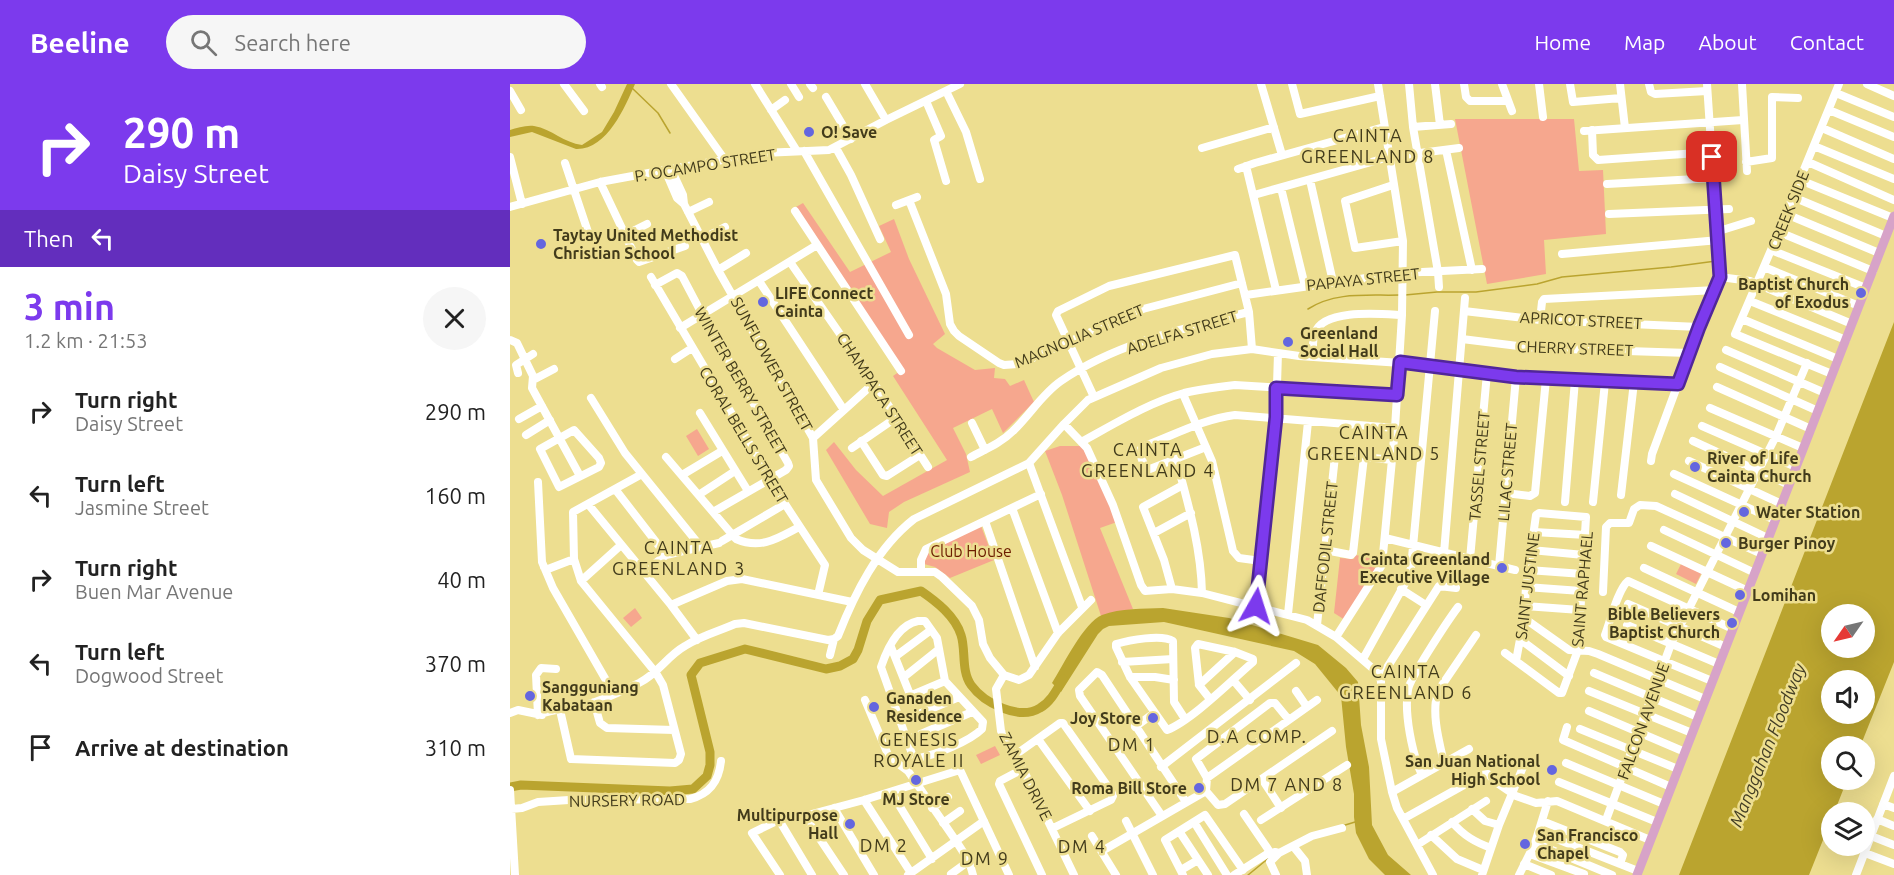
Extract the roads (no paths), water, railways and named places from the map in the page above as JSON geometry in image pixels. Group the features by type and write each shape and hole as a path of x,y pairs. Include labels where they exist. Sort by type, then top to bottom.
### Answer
{"main road":[{"path":"1638,873 1894,217"}],"street":[{"path":"564,84 584,111"},
{"path":"671,84 724,160"},
{"path":"791,84 799,97"},
{"path":"865,84 886,120"},
{"name":"P. OCAMPO STREET","path":"510,207 600,183 763,153 823,152 836,148 948,88 960,84"},
{"path":"1260,84 1282,155"},
{"path":"1292,84 1300,114 1380,96"},
{"path":"1336,637 1381,569 1395,428 1400,362 1403,241 1378,84"},
{"path":"1409,84 1413,127 1438,272 1438,286"},
{"path":"1435,84 1440,125"},
{"path":"1464,84 1467,100 1508,101"},
{"path":"1502,84 1512,111"},
{"path":"1539,84 1543,117"},
{"path":"1570,84 1573,102 1621,99"},
{"path":"1620,84 1625,128"},
{"path":"1648,84 1651,92 1655,94 1707,87 1719,231 1720,277 1689,353 1651,461"},
{"path":"1742,84 1746,167 1772,159 1772,97 1798,98"},
{"name":"CREEK SIDE","path":"1807,363 1735,334 1772,250 1839,84"},
{"path":"1867,84 1894,96"},
{"path":"758,85 771,110 801,151 909,335"},
{"path":"948,88 966,132 980,179"},
{"path":"510,91 521,110"},
{"path":"1836,93 1894,117"},
{"path":"826,97 851,139"},
{"path":"771,110 785,100"},
{"path":"926,101 941,136 934,140 946,181"},
{"path":"1829,110 1894,137"},
{"path":"1712,152 1598,160 1593,155 1588,131 1743,120"},
{"path":"1413,127 1451,124"},
{"path":"1202,148 1274,127"},
{"path":"1276,290 1254,195 1242,168 1384,128"},
{"path":"1822,128 1894,159"},
{"path":"1815,146 1894,179"},
{"path":"836,148 880,239"},
{"path":"1254,195 1389,157 1459,148"},
{"path":"1446,150 1472,270"},
{"path":"510,157 522,204"},
{"path":"1808,162 1894,200"},
{"path":"565,163 588,232"},
{"name":"SUNFLOWER STREET","path":"668,170 718,270 813,438 816,480 851,538 878,560 898,572 921,570 935,572 942,577 972,606 979,620 983,644 990,658 1004,675"},
{"path":"1607,184 1714,178"},
{"path":"1310,180 1333,282"},
{"path":"1800,180 1894,217"},
{"path":"600,183 635,258 639,262 685,246"},
{"path":"1394,186 1345,201 1355,248 1403,241"},
{"path":"1281,188 1305,286"},
{"path":"896,205 917,197"},
{"path":"1793,197 1886,236"},
{"name":"MAGNOLIA STREET","path":"909,200 946,294 950,324 959,336 999,363 1009,366 1152,306 1242,283"},
{"path":"686,208 709,201"},
{"path":"1609,214 1729,209"},
{"path":"795,211 901,371"},
{"path":"1786,214 1879,254"},
{"path":"1719,231 1751,221"},
{"path":"624,234 647,224"},
{"path":"702,239 725,227"},
{"path":"1779,232 1873,271"},
{"path":"1562,254 1719,240"},
{"path":"680,328 817,245"},
{"path":"1772,250 1866,288"},
{"path":"718,270 746,253"},
{"path":"1094,397 1056,315 1058,311 1108,286 1233,255 1236,257 1246,295 1252,349"},
{"name":"CHAMPACA STREET","path":"790,262 874,382 928,467"},
{"path":"1764,267 1859,306"},
{"name":"PAPAYA STREET","path":"1246,295 1402,273 1482,269"},
{"name":"WINTER BERRY STREET","path":"653,281 677,273 682,276 787,461 788,469 713,512"},
{"path":"1720,277 1750,280 1852,324"},
{"path":"759,280 844,410"},
{"name":"CORAL BELLS STREET","path":"653,281 785,504 825,566 818,595"},
{"path":"1540,320 1544,299 1716,290"},
{"path":"1444,553 1465,298"},
{"path":"1750,301 1846,340"},
{"path":"1362,659 1411,568 1435,311"},
{"name":"APRICOT STREET","path":"1464,311 1540,320 1699,327"},
{"name":"ADELFA STREET","path":"971,457 1002,441 1052,388 1080,370 1133,345 1176,330 1249,312"},
{"path":"1312,357 1315,333 1319,326 1329,320 1338,316 1372,313 1402,315"},
{"path":"1742,319 1838,359"},
{"name":"CHERRY STREET","path":"1462,339 1534,348 1689,353"},
{"path":"517,341 533,380 532,388 580,476"},
{"path":"675,358 692,348"},
{"path":"510,713 518,710 538,715 550,715 560,710 594,702 656,673 672,655 697,639 735,624 744,623 828,640 834,639 838,636 863,580 904,527 914,519 1029,463 1084,403 1161,368 1212,354 1252,349 1312,357 1430,365 1516,377 1678,384"},
{"path":"1726,350 1825,393"},
{"path":"1256,606 1276,417 1278,353"},
{"path":"518,373 516,365 533,354"},
{"path":"1807,363 1832,375"},
{"name":"FALCON AVENUE","path":"1606,820 1671,644 1776,436 1807,363"},
{"path":"1720,367 1818,411"},
{"path":"533,380 554,369"},
{"name":"TASSEL STREET","path":"1470,559 1488,373"},
{"name":"LILAC STREET","path":"1499,566 1516,377"},
{"path":"1505,494 1530,496 1534,493 1546,379"},
{"path":"1565,502 1575,380"},
{"path":"813,438 874,382"},
{"path":"1593,502 1605,382"},
{"path":"1621,495 1634,382"},
{"path":"1083,441 1183,394 1235,385 1397,395"},
{"path":"1717,387 1811,429"},
{"path":"1183,394 1212,461 1233,551 1239,558 1260,561"},
{"path":"591,398 625,453 701,547"},
{"path":"519,419 542,406"},
{"path":"1710,408 1803,448"},
{"path":"700,413 748,491"},
{"path":"1206,447 1147,469 1140,449 1220,417 1235,415 1395,428"},
{"path":"852,448 897,417"},
{"path":"526,435 550,420"},
{"path":"1288,614 1308,422"},
{"path":"972,423 985,450"},
{"path":"1064,424 1083,441 1113,505 1143,590 1172,589 1202,593 1288,614 1317,625 1336,637 1380,677"},
{"path":"1701,426 1796,467"},
{"path":"571,431 576,431 601,463 599,467 580,476 562,487 558,486 539,451 571,431"},
{"path":"861,441 884,475 887,476 920,455"},
{"path":"1693,441 1789,485"},
{"path":"682,475 722,451"},
{"name":"DAFFODIL STREET","path":"1317,625 1335,456 1338,454 1392,460"},
{"path":"666,457 700,494 733,536 745,543 765,543 799,527"},
{"path":"1325,550 1353,554 1364,457"},
{"path":"1176,459 1191,513 1202,567 1202,593"},
{"path":"1689,460 1782,504"},
{"path":"1029,463 1082,607"},
{"path":"700,494 735,471"},
{"path":"560,710 569,756 575,761 675,763 679,760 681,754 663,685 656,673 581,580 574,559 572,515 575,511 642,474"},
{"path":"1674,474 1775,520"},
{"path":"538,482 542,562 553,588 614,694"},
{"path":"1172,589 1143,507 1183,484"},
{"path":"615,489 666,555"},
{"path":"921,570 921,560 926,549 1041,494"},
{"path":"1675,494 1768,538"},
{"path":"588,504 697,639"},
{"path":"644,572 666,555 720,542 733,536 785,504"},
{"path":"1603,592 1607,525 1629,523 1638,505 1656,506 1762,554"},
{"path":"1012,508 1058,633"},
{"path":"1154,533 1191,513"},
{"name":"SAINT JUSTINE","path":"1516,661 1525,606 1526,587 1523,571 1531,550 1536,515 1539,513 1585,516"},
{"name":"SAINT RAPHAEL","path":"1516,661 1562,693 1578,650 1587,518 1585,516"},
{"path":"985,521 1035,667"},
{"path":"1664,530 1755,573"},
{"path":"1534,532 1586,535"},
{"path":"1385,538 1523,571 1583,574"},
{"path":"581,580 621,545"},
{"path":"1651,546 1748,591"},
{"path":"1531,550 1584,555"},
{"path":"544,567 548,569 574,559"},
{"path":"1644,568 1739,612"},
{"path":"670,604 727,581 742,579 852,602"},
{"path":"1712,681 1607,638 1605,635 1624,585 1628,581 1733,629"},
{"path":"1433,875 1403,819 1392,792 1381,739 1380,677 1439,586 1456,588"},
{"path":"1526,587 1581,591"},
{"path":"1401,589 1426,605"},
{"path":"1004,675 1019,680 1029,675 1058,633 1090,600"},
{"path":"1628,604 1726,647"},
{"path":"1525,606 1580,610"},
{"path":"1422,775 1415,761 1410,737 1407,690 1458,607"},
{"path":"1524,618 1569,650 1598,654 1706,699"},
{"path":"908,771 915,757 881,667 898,633 911,622 925,621 936,638 945,681 983,722 981,731 937,752 915,757"},
{"path":"1627,625 1719,664"},
{"path":"896,656 931,630"},
{"path":"1444,763 1438,734 1435,700 1438,691 1476,635"},
{"path":"1185,719 1174,702 1173,641 1168,638 1135,639 1118,643 1116,647 1130,677 1166,729 1185,719 1210,699 1233,680 1253,662 1250,656 1198,644 1195,648 1198,685 1210,699"},
{"path":"830,655 834,639"},
{"path":"1521,640 1569,676"},
{"path":"891,647 911,696"},
{"path":"904,677 939,649"},
{"path":"1198,685 1235,652"},
{"path":"1505,653 1516,661"},
{"path":"1122,662 1173,659"},
{"path":"1161,767 1296,663"},
{"path":"538,715 536,675 541,668 556,669"},
{"path":"1162,816 1080,696 1079,690 1097,672 1102,675 1186,802"},
{"path":"1594,673 1698,717"},
{"name":"ZAMIA DRIVE","path":"1004,675 996,689 1001,731 1053,828 1074,875"},
{"path":"1130,677 1174,680"},
{"path":"1233,680 1250,700"},
{"path":"893,703 945,681"},
{"path":"1296,691 1307,707"},
{"path":"1589,691 1692,733"},
{"path":"900,722 959,697"},
{"path":"864,700 889,757 908,771 969,861 973,875"},
{"path":"1207,778 1317,700"},
{"path":"594,702 600,723 607,728 674,730"},
{"path":"1288,720 1275,703 1270,703 1196,759 1207,778 1206,791 1218,804 1225,804 1332,731"},
{"path":"1589,711 1684,752"},
{"path":"908,740 972,712"},
{"path":"1135,727 1154,713"},
{"path":"1015,755 1060,723 1066,725 1111,790 1113,796 1110,800 1053,828"},
{"path":"1567,727 1563,740 1671,787"},
{"path":"1580,729 1678,769"},
{"path":"1038,739 1090,810"},
{"path":"1392,792 1469,749"},
{"name":"NURSERY ROAD","path":"511,809 538,802 568,800 690,799 711,789 716,782 721,761"},
{"path":"1566,763 1664,804"},
{"path":"1261,820 1347,765"},
{"path":"1431,835 1457,859 1482,872 1523,766"},
{"path":"1023,769 999,783 1042,875"},
{"path":"844,875 806,818 808,814 961,771 1009,875"},
{"path":"1403,819 1482,775 1488,774 1511,794 1531,803 1557,801 1650,840"},
{"path":"1875,825 1892,788 1894,776"},
{"path":"1262,779 1281,808"},
{"path":"1559,782 1657,822"},
{"path":"510,790 511,839 515,875"},
{"path":"1102,851 1206,791"},
{"path":"891,792 932,859"},
{"path":"932,808 948,798"},
{"path":"864,800 910,874 984,821"},
{"path":"1417,845 1486,801"},
{"path":"1519,875 1535,843 1548,801"},
{"path":"1883,804 1894,808"},
{"path":"834,808 874,875"},
{"path":"1472,809 1485,821 1499,825"},
{"path":"943,823 960,811"},
{"path":"1244,813 1270,852"},
{"path":"1198,860 1182,873 1165,841 1194,822 1208,816 1243,870"},
{"path":"1877,819 1894,826"},
{"path":"780,875 752,835 752,832 777,820 780,821 812,875"},
{"path":"1126,821 1153,875"},
{"path":"1542,821 1620,852 1623,855 1620,864"},
{"path":"1194,822 1227,875"},
{"path":"1452,822 1472,840 1491,848"},
{"path":"1276,875 1270,862 1279,853 1312,836 1342,828"},
{"path":"1179,831 1206,874"},
{"path":"1539,832 1638,873"},
{"path":"1092,836 1116,875"},
{"path":"1875,838 1894,845"},
{"path":"1535,843 1612,875"},
{"path":"1293,846 1305,861 1307,875"},
{"path":"1234,875 1270,852 1279,853"},
{"path":"1530,854 1584,874"},
{"path":"1856,875 1864,856"},
{"path":"1873,856 1894,864"},
{"path":"951,874 969,861"},
{"path":"1524,864 1551,875"}],"water":[{"path":"627,84 635,84 620,115 606,135 587,147 576,149 532,132 510,137 510,130 534,126 569,142 582,145 602,132"},
{"name":"Manggahan Floodway","path":"1894,322 1894,662 1875,710 1875,670 1821,670 1821,724 1869,724 1864,736 1821,736 1821,790 1843,790 1838,802 1821,802 1821,845 1809,875 1679,875"},
{"path":"1163,608 1229,618 1318,645 1346,668 1358,682 1361,725 1369,767 1372,825 1388,855 1411,875 1385,875 1369,859 1356,833 1354,794 1341,696 1315,664 1294,651 1164,622 1109,626 1098,634 1061,692 1052,683 1081,635 1095,619 1117,611"}],"waterway":[{"path":"632,88 658,113 670,133"},
{"path":"1405,295 1476,292 1537,284 1562,277 1716,261"},
{"path":"1308,309 1319,303 1341,297 1400,295"},
{"path":"510,787 521,785 670,791 693,789 707,776 710,765 710,752 691,675 700,663 745,649 826,669 840,666 853,659 867,621 880,600 921,591 939,605 958,628 968,679 977,692 993,704 1012,711 1032,711 1047,702 1063,679"},
{"path":"1342,826 1355,822"},
{"path":"1248,875 1270,857"}],"place":[{"name":"O! Save","path":"809,132"},
{"name":"Taytay United Methodist Christian School","path":"541,244"},
{"name":"Baptist Church of Exodus","path":"1861,293"},
{"name":"LIFE Connect Cainta","path":"763,302"},
{"name":"Greenland Social Hall","path":"1288,342"},
{"name":"River of Life Cainta Church","path":"1695,467"},
{"name":"Water Station","path":"1744,512"},
{"name":"Burger Pinoy","path":"1726,543"},
{"name":"Cainta Greenland Executive Village","path":"1502,568"},
{"name":"Lomihan","path":"1740,595"},
{"name":"Bible Believers Baptist Church","path":"1732,623"},
{"name":"Sangguniang Kabataan","path":"530,696"},
{"name":"Ganaden Residence","path":"874,707"},
{"name":"Joy Store","path":"1153,718"},
{"name":"San Juan National High School","path":"1552,770"},
{"name":"MJ Store","path":"916,780"},
{"name":"Roma Bill Store","path":"1199,788"},
{"name":"Multipurpose Hall","path":"850,824"},
{"name":"San Francisco Chapel","path":"1525,844"}],"district":[{"name":"CAINTA GREENLAND 8","path":"1368,145"},
{"name":"CAINTA GREENLAND 5","path":"1374,442"},
{"name":"CAINTA GREENLAND 4","path":"1148,460"},
{"name":"CAINTA GREENLAND 3","path":"679,557"},
{"name":"CAINTA GREENLAND 6","path":"1406,681"},
{"name":"D.A COMP.","path":"1257,736"},
{"name":"DM 1","path":"1132,744"},
{"name":"GENESIS ROYALE II","path":"919,749"},
{"name":"DM 7 AND 8","path":"1287,784"},
{"name":"DM 2","path":"884,845"},
{"name":"DM 4","path":"1082,846"},
{"name":"DM 9","path":"985,858"}],"park label":[{"name":"Club House","path":"971,551"}]}
